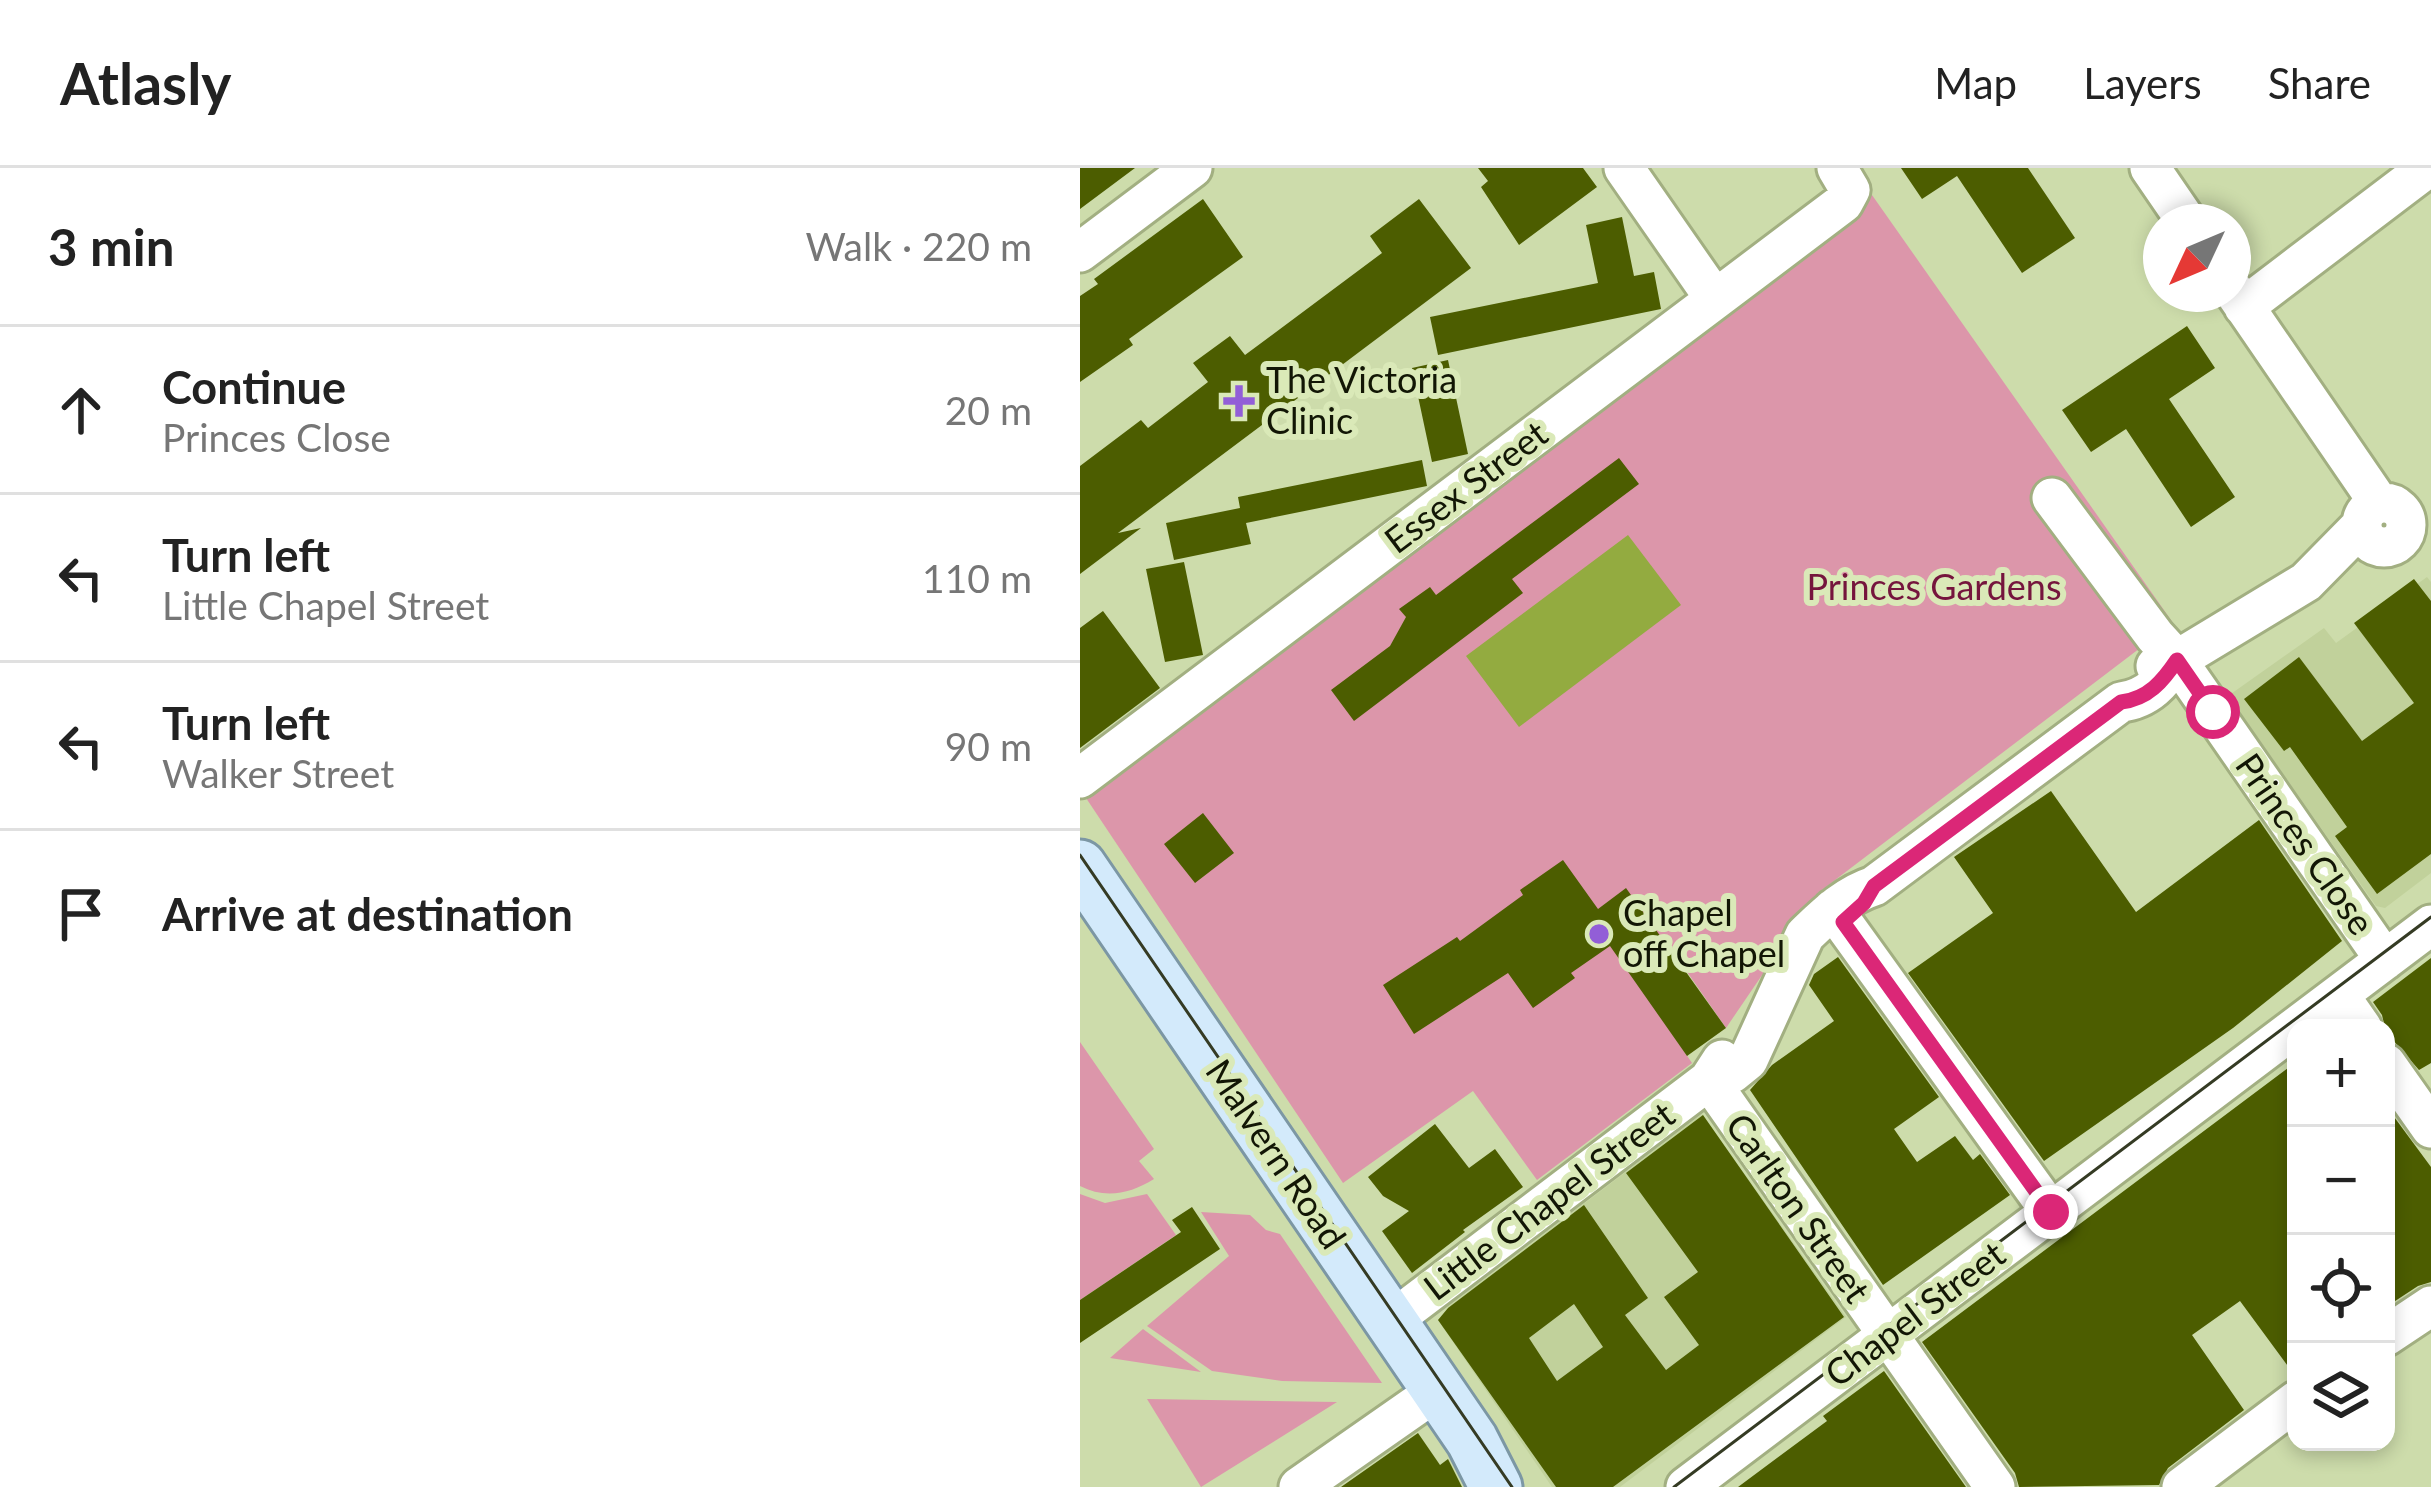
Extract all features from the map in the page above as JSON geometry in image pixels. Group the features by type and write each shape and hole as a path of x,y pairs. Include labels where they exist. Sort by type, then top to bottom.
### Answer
{"main road":[{"name":"Malvern Road","path":"1080,866 1472,1441"},
{"path":"1472,1441 1496,1487"},
{"path":"1472,1441 1515,1487"}],"street":[{"path":"1080,252 1192,168"},
{"path":"1624,168 1715,299"},
{"path":"2150,168 2175,204"},
{"path":"2251,290 2427,168"},
{"name":"Essex Street","path":"1080,778 1715,299 1843,181"},
{"path":"2248,312 2393,535"},
{"name":"Princes Close","path":"2052,498 2177,660 2386,959"},
{"name":"Little Chapel Street","path":"1390,1322 1709,1080 1748,1060 1805,935 1838,915 1855,892 1874,886 2121,702 2127,686 2153,667 2177,660 2306,582 2332,579 2367,564 2393,535"},
{"path":"1838,915 2051,1212"},
{"name":"Chapel Street","path":"1686,1487 2431,925"},
{"path":"2339,995 2356,1019"},
{"path":"2395,1077 2431,1128"},
{"name":"Carlton Street","path":"1709,1080 1995,1487"},
{"path":"2395,1330 2431,1306"},
{"path":"1299,1487 1438,1390"},
{"path":"2182,1487 2287,1408"}],"shaded area":[{"path":"1628,535 1681,605 1519,727 1466,656"},
{"path":"2427,577 2431,582 2431,873 2385,908 2376,906 2228,696 2324,628 2336,643"},
{"path":"1702,1114 1846,1317 1620,1487 1552,1487 1438,1320 1448,1313 1448,1307"}],"green space":[{"name":"Princes Gardens","path":"1872,195 2173,623 1818,893 1726,1028 1667,943 1628,969 1692,1063 1537,1180 1473,1091 1343,1183 1080,789"},
{"path":"1080,1042 1154,1149 1139,1161 1154,1179 1136,1188 1108,1193 1080,1186"},
{"path":"1080,1194 1105,1203 1147,1194 1176,1235 1080,1300"},
{"path":"1201,1212 1250,1215 1266,1230 1280,1234 1382,1383 1282,1381 1212,1371 1147,1326 1229,1256"},
{"path":"1143,1329 1201,1372 1110,1358"},
{"path":"1147,1399 1337,1402 1201,1487"}],"building":[{"path":"1080,168 1135,168 1080,209"},
{"path":"1478,168 1583,168 1597,187 1519,245 1481,187 1488,181"},
{"path":"1901,168 2028,168 2075,238 2022,273 1957,176 1922,199"},
{"path":"1203,199 1243,257 1129,339 1133,345 1080,382 1080,296 1098,284 1094,279"},
{"name":"The Victoria Clinic","path":"1419,199 1471,268 1118,533 1141,528 1080,574 1080,466 1141,420 1148,428 1208,382 1193,363 1230,336 1245,355 1382,253 1370,236"},
{"path":"1622,217 1634,276 1654,272 1661,309 1438,355 1430,317 1598,283 1586,225"},
{"path":"2187,326 2215,368 2169,399 2235,497 2191,527 2126,429 2091,452 2062,410"},
{"path":"1448,360 1468,454 1432,462 1412,368"},
{"path":"1619,458 1639,484 1512,579 1523,593 1354,721 1331,690 1390,646 1406,617 1399,609 1430,587 1436,595"},
{"path":"1422,460 1427,486 1246,523 1251,544 1174,560 1166,523 1240,508 1238,497"},
{"path":"1184,562 1203,655 1165,662 1146,569"},
{"path":"2414,579 2431,601 2431,854 2377,894 2335,836 2347,827 2290,747 2284,751 2244,699 2299,657 2362,741 2414,703 2354,623"},
{"path":"1103,611 1160,688 1080,748 1080,628"},
{"path":"2051,791 2136,912 2259,820 2342,941 2233,1028 2044,1161 1908,973 1993,913 1954,857"},
{"path":"1203,813 1234,853 1195,883 1164,844"},
{"path":"1563,860 1598,909 1626,888 1726,1028 1687,1056 1610,946 1533,1008 1508,973 1414,1034 1383,985 1457,937 1460,941"},
{"path":"1838,957 1939,1097 1894,1129 1917,1162 1955,1136 1973,1160 1980,1154 2010,1195 1883,1285 1750,1090 1772,1065 1834,1021 1809,985 1814,974"},
{"path":"2431,958 2431,1063 2419,1070 2395,1042 2395,1019 2383,1019 2373,1002"},
{"path":"2287,1069 2287,1365 2240,1301 2192,1335 2244,1410 2168,1468 2159,1485 2019,1487 2015,1473 1922,1342"},
{"path":"1703,1115 1844,1317 1613,1487 1556,1487 1438,1320 1584,1205 1648,1298 1625,1315 1666,1370 1699,1345 1664,1297 1698,1272 1626,1173","holes":["1574,1304 1603,1347 1557,1381 1529,1338"]},
{"path":"2395,1118 2431,1167 2431,1282 2395,1301"},
{"path":"1435,1124 1469,1168 1495,1149 1523,1187 1412,1273 1382,1231 1409,1211 1383,1196 1368,1177"},
{"path":"1192,1207 1220,1249 1080,1343 1080,1300 1181,1232 1172,1220"},
{"path":"1884,1371 1966,1487 1738,1487 1827,1421 1823,1416"},
{"path":"1418,1433 1440,1465 1448,1459 1462,1487 1341,1487"}],"tram line":[{"path":"1080,855 1512,1487"},
{"path":"1674,1487 2431,917"}],"place":[{"name":"The Victoria Clinic","path":"1239,401"},
{"name":"Chapel off Chapel","path":"1599,934"}],"route":[{"path":"2051,1212 1843,922 1874,886 2121,702 2137,700 2163,681 2177,660 2213,712"}]}
